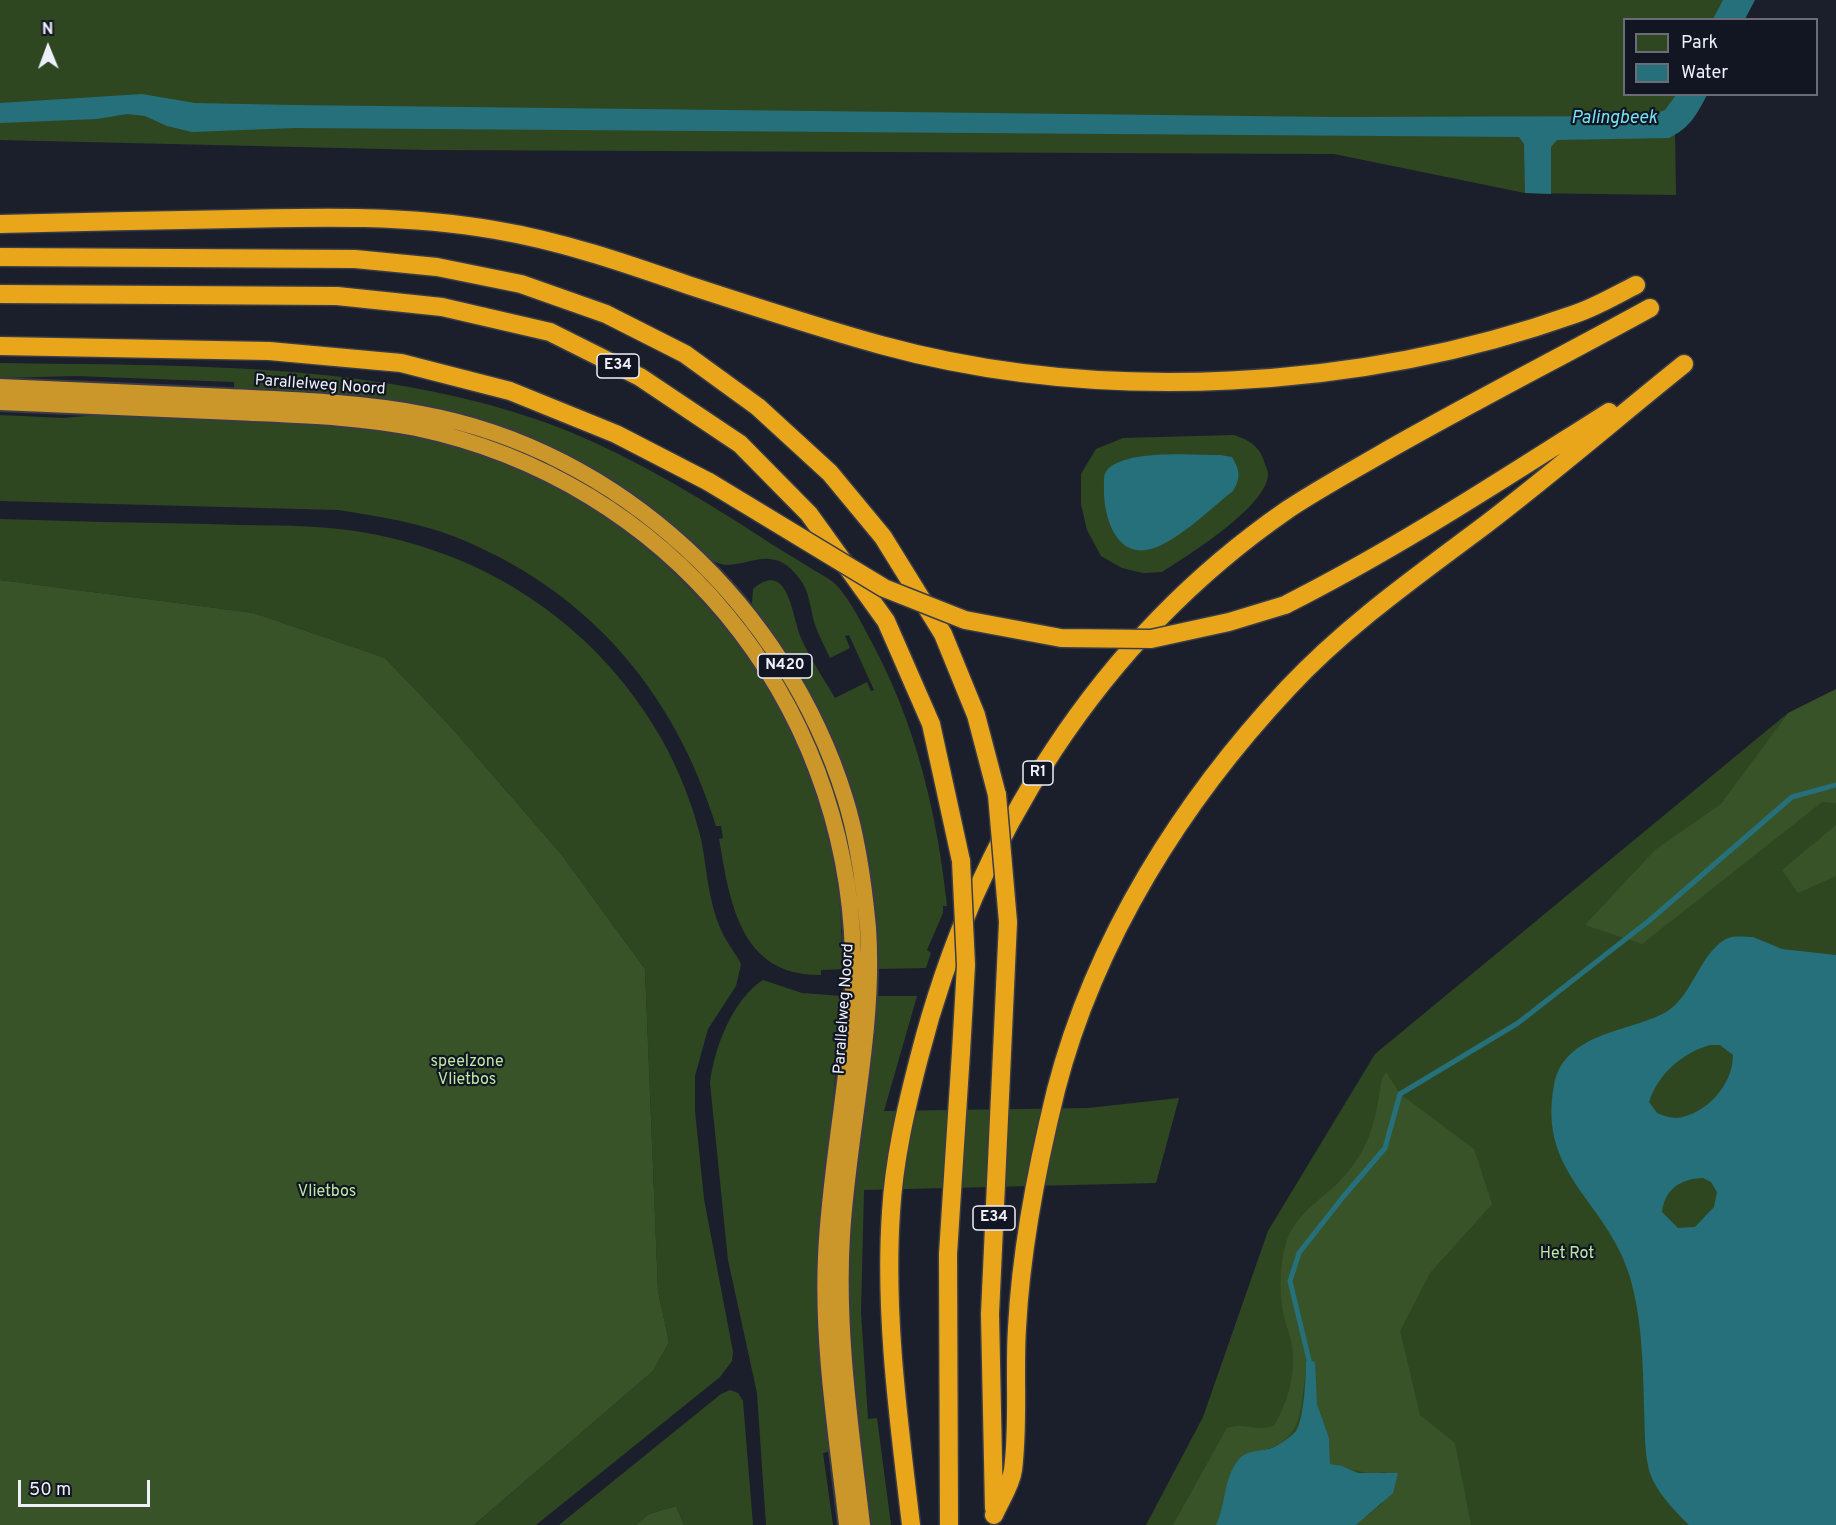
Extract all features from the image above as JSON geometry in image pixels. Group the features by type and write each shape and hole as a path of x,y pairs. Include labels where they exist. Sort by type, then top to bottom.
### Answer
{"highway":[{"path":"0,224 352,216 494,230 598,255 796,321 887,346 967,363 1085,380 1250,381 1389,362 1494,339 1579,313 1636,285"},
{"name":"E34","path":"0,257 355,259 437,267 520,284 606,314 685,354 758,407 830,473 883,537 943,634 976,715 997,795 1008,922 990,1314 994,1520"},
{"name":"E34","path":"0,294 337,296 442,307 550,332 640,377 740,444 809,514 886,621 932,724 961,861 966,965 948,1254 949,1525"},
{"name":"R1","path":"911,1525 899,1424 889,1269 891,1211 898,1153 930,1016 951,952 988,864 1043,763 1122,657 1173,604 1287,511 1420,432 1650,308"},
{"path":"0,345 269,351 401,363 510,391 616,434 709,482 884,588 964,620 1061,638 1150,639 1229,622 1285,604 1351,571 1420,531 1684,364 1488,523 1416,575 1353,627 1290,686 1232,753 1185,815 1144,880 1083,1008 1057,1089 1027,1232 1017,1326 1013,1473 994,1520"},
{"name":"Parallelweg Noord","path":"0,387 345,403 425,414 483,430 537,450 590,477 642,511 687,548 729,588 784,664 825,743 846,799 858,850 868,928 866,1021 842,1238 841,1322 862,1525"},
{"name":"Parallelweg Noord","path":"0,402 350,418 416,428 483,446 548,473 610,508 664,548 701,583 730,617 769,674 819,773 838,834 851,910 853,959 851,1021 832,1172 826,1259 826,1332 847,1525"}],"green space":[{"path":"0,0 1739,0 1730,18 1623,18 1623,96 1691,96 1675,131 1676,195 1525,193 1334,154 427,150 0,140"},
{"path":"0,363 206,367 275,371 344,377 412,387 479,402 544,422 594,442 642,466 829,579 839,588 852,607 887,672 922,770 937,837 947,906 943,906 943,913 927,950 931,953 926,968 876,969 875,908 855,804 836,748 820,714 797,672 752,604 753,589 765,581 774,581 782,586 787,594 805,646 835,698 867,682 871,691 874,690 849,635 845,636 850,648 830,658 815,625 803,583 787,566 775,560 764,559 730,565 720,564 709,558 639,501 593,470 549,447 462,416 375,400 234,389 234,382 76,376 0,378"},
{"path":"109,414 313,423 354,427 434,441 504,463 569,495 630,535 685,583 733,638 773,698 806,764 833,850 843,969 821,970 821,975 794,972 772,963 756,949 743,931 734,910 719,839 723,838 721,826 716,826 698,777 676,731 650,688 619,650 584,615 545,585 501,558 453,536 425,527 338,510 0,501 0,415 63,418"},
{"path":"1234,435 1249,441 1256,448 1268,472 1264,487 1255,501 1241,515 1207,542 1162,572 1143,573 1122,568 1101,556 1087,530 1081,504 1081,474 1096,449 1123,438"},
{"path":"0,519 323,527 389,537 437,551 483,571 526,595 565,624 601,658 633,696 661,738 679,774 694,813 717,919 741,964 736,986 708,1029 695,1076 695,1111 704,1199 733,1352 732,1361 720,1377 536,1525 474,1525 653,1371 669,1342 658,1291 645,969 561,854 450,726 385,658 254,613 0,580"},
{"name":"Vlietbos","path":"0,580 254,613 385,658 450,726 561,854 645,969 658,1291 669,1342 653,1371 474,1525 0,1525"},
{"path":"1836,689 1836,803 1822,802 1642,944 1585,925 1655,850 1721,804 1788,713"},
{"name":"Het Rot","path":"1836,705 1836,1525 1146,1525 1203,1417 1268,1231 1375,1054 1788,713 1752,763"},
{"path":"1836,825 1836,876 1798,893 1782,870"},
{"path":"763,980 802,993 842,996 832,1112 863,1112 875,996 917,996 884,1111 1088,1108 1179,1098 1156,1183 864,1190 861,1312 868,1419 877,1418 891,1525 870,1525 850,1353 848,1295 851,1190 823,1191 820,1224 820,1321 831,1451 823,1453 833,1525 766,1525 757,1393 728,1260 710,1083 726,1026 742,1000"},
{"path":"1386,1072 1400,1094 1474,1149 1492,1204 1430,1273 1400,1331 1420,1415 1455,1443 1471,1525 1356,1525 1382,1504 1385,1472 1363,1472 1330,1464 1329,1438 1317,1404 1315,1383 1306,1362 1301,1409 1289,1436 1276,1446 1267,1449 1223,1500 1221,1515 1216,1525 1173,1525 1227,1428 1274,1426 1282,1410 1291,1384 1293,1366 1292,1345 1281,1295 1281,1268 1286,1243 1295,1225 1336,1185 1357,1160 1369,1136 1377,1109 1382,1078"},
{"path":"730,1390 738,1393 743,1401 753,1525 684,1525 676,1506 649,1514 636,1525 559,1525 721,1394"},
{"path":"676,1506 684,1525 636,1525 649,1514"}],"water":[{"path":"1723,0 1755,0 1746,18 1714,18"},
{"name":"Palingbeek","path":"142,94 195,103 292,105 1335,117 1648,116 1665,110 1675,96 1706,96 1688,125 1669,138 1557,140 1551,147 1551,194 1525,193 1524,144 1519,137 295,128 192,132 167,126 145,116 127,114 97,119 0,123 0,103"},
{"path":"1220,455 1232,457 1238,470 1237,482 1233,491 1203,516 1168,542 1146,550 1135,550 1125,546 1118,539 1108,519 1104,497 1105,473 1108,469 1130,458 1145,456"},
{"path":"1753,937 1782,949 1836,955 1836,1525 1689,1525 1660,1493 1649,1470 1646,1455 1641,1341 1630,1277 1606,1227 1565,1165 1555,1142 1551,1116 1554,1085 1560,1068 1570,1054 1600,1037 1666,1012 1683,996 1702,964 1717,946 1729,938","holes":["1710,1045 1720,1045 1733,1055 1728,1077 1716,1097 1698,1111 1687,1116 1674,1118 1657,1113 1649,1102 1658,1082 1681,1059","1703,1178 1711,1182 1717,1192 1714,1207 1695,1227 1678,1228 1662,1212 1666,1197 1681,1183"]},
{"path":"1309,1360 1315,1362 1317,1404 1329,1438 1330,1464 1358,1473 1398,1473 1393,1493 1356,1525 1216,1525 1227,1483 1239,1459 1249,1453 1276,1446 1296,1431 1303,1408 1306,1362"}],"waterway":[{"path":"1309,1360 1290,1281 1299,1253 1385,1148 1400,1094 1518,1023 1650,920 1792,797 1836,785"}],"park label":[{"name":"speelzone Vlietbos","path":"467,1072"}]}
